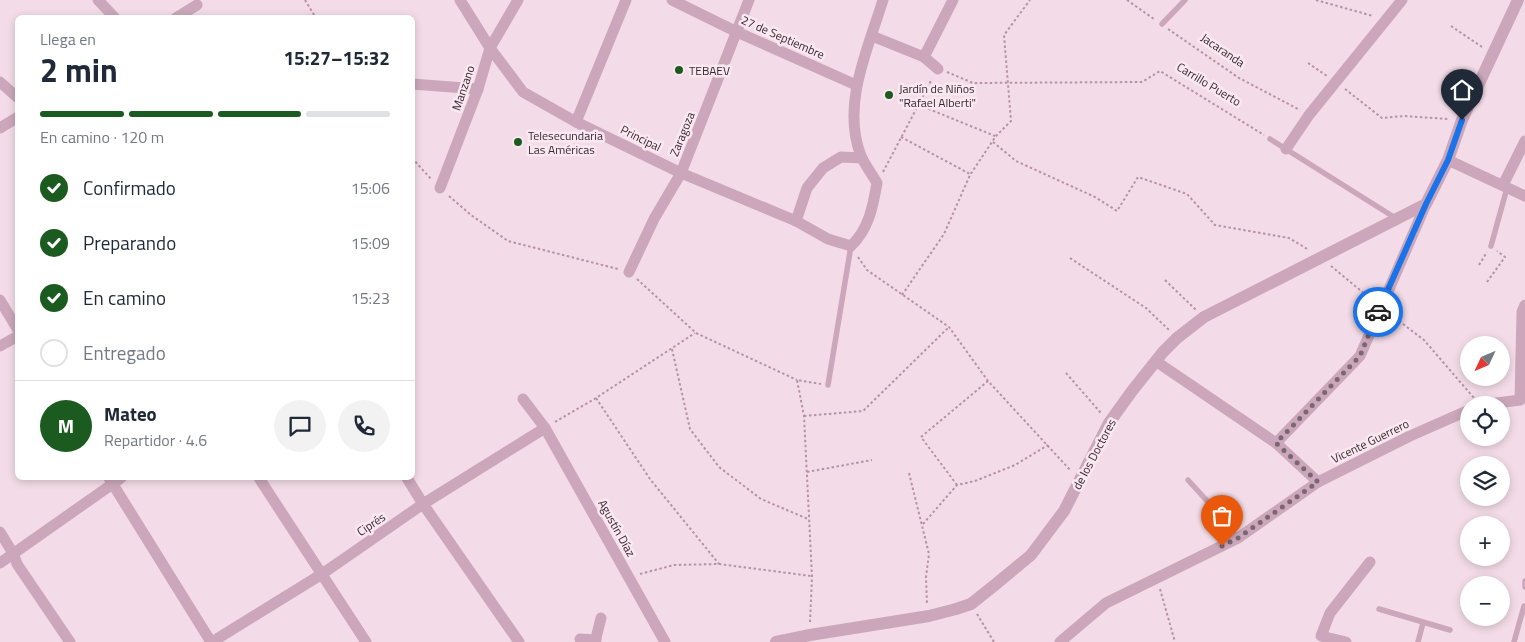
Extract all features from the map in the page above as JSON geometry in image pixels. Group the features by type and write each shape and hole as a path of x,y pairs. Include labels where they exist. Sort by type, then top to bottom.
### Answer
{"street":[{"path":"98,0 112,15"},
{"name":"Principal","path":"460,0 490,48 523,92 576,122 681,174 796,221 828,239 851,246"},
{"name":"Manzano","path":"440,188 478,89 490,48 518,0"},
{"path":"576,122 626,0"},
{"name":"27 de Septiembre","path":"672,0 737,32 856,85"},
{"name":"Zaragoza","path":"629,272 654,219 681,174 749,0"},
{"path":"851,246 860,238 866,226 874,205 877,182 862,158 854,130 856,85 883,0"},
{"path":"924,57 953,0"},
{"path":"1286,149 1309,115 1402,0"},
{"path":"1276,443 1360,356 1426,204 1448,160 1462,120 1518,0"},
{"path":"181,15 197,5"},
{"path":"872,36 924,57 938,69"},
{"path":"0,82 15,95"},
{"path":"415,84 478,89"},
{"path":"0,128 15,119"},
{"path":"1505,186 1525,141"},
{"path":"796,221 807,188 823,168 841,157 862,158"},
{"path":"1448,160 1525,196"},
{"name":"de los Doctores","path":"776,642 929,616 956,610 971,604 1031,555 1064,511 1109,423 1132,391 1177,338 1204,317 1426,204"},
{"path":"0,300 15,325"},
{"path":"1510,402 1523,400 1522,312 1525,305"},
{"path":"0,346 15,338"},
{"path":"1156,362 1276,443 1318,482"},
{"name":"Agustín Díaz","path":"523,399 545,428 664,642"},
{"name":"Vicente Guerrero","path":"1060,642 1106,603 1238,538 1318,482 1410,436 1460,414"},
{"name":"Ciprés","path":"212,642 322,574 423,504 545,428"},
{"path":"10,560 114,480 212,642"},
{"path":"260,480 366,642"},
{"path":"408,480 519,642"},
{"path":"0,532 10,560"},
{"path":"0,549 70,642"},
{"path":"1346,642 1320,639 1330,613 1370,562"},
{"path":"580,639 595,641 601,618"}],"lane":[{"path":"1162,24 1185,0"},
{"path":"1270,139 1397,219"},
{"path":"1491,246 1505,186"},
{"path":"828,386 851,246"},
{"path":"1188,480 1238,538"},
{"path":"1525,581 1525,587"},
{"path":"1514,642 1525,607"},
{"path":"1379,609 1450,630"},
{"path":"1418,642 1423,623"}],"path":[{"path":"305,0 314,15"},
{"path":"902,294 944,234 970,175 996,136 1011,121 1004,35 1030,0"},
{"name":"Jacaranda","path":"1127,0 1239,78 1309,115"},
{"path":"1316,0 1385,20"},
{"path":"1451,26 1492,54"},
{"path":"1308,63 1382,118 1404,116 1462,120"},
{"path":"877,182 938,69"},
{"name":"Carrillo Puerto","path":"938,69 973,83 1008,84 1142,82 1160,71 1246,122 1270,139"},
{"path":"919,105 996,136"},
{"path":"901,137 970,175"},
{"path":"993,142 1016,160 1095,197 1117,211 1138,177 1186,194 1216,225 1289,238 1320,257 1380,307 1424,340 1473,396"},
{"path":"415,161 440,188 472,215 508,241 629,272 696,332 797,380 828,386"},
{"path":"851,246 867,270 949,327 988,381 1080,480"},
{"path":"1479,265 1491,246 1505,257 1487,282"},
{"path":"1070,258 1146,308 1177,338"},
{"path":"1165,280 1204,317"},
{"path":"804,416 863,411 949,327"},
{"path":"545,428 596,398 696,332"},
{"path":"672,348 690,429 720,467 761,499 808,519"},
{"path":"1066,373 1109,423"},
{"path":"797,380 804,416 807,472 812,577 810,635"},
{"path":"957,485 921,437 988,381"},
{"path":"596,398 650,479 719,564"},
{"path":"923,524 957,485 975,481 1015,464 1048,445"},
{"path":"807,472 872,460"},
{"path":"909,473 930,554 926,577 929,616"},
{"path":"628,577 674,565 719,564 812,577"},
{"path":"1157,578 1174,642"},
{"path":"971,604 994,642"}],"way so far":[{"path":"1222,546 1238,538 1318,482 1276,443 1360,356 1378,312"}],"place":[{"name":"TEBAEV","path":"679,70"},
{"name":"Jardín de Niños \"Rafael Alberti\"","path":"889,95"},
{"name":"Telesecundaria Las Américas","path":"518,142"}],"route":[{"path":"1378,312 1426,204 1448,160 1462,120"}]}
